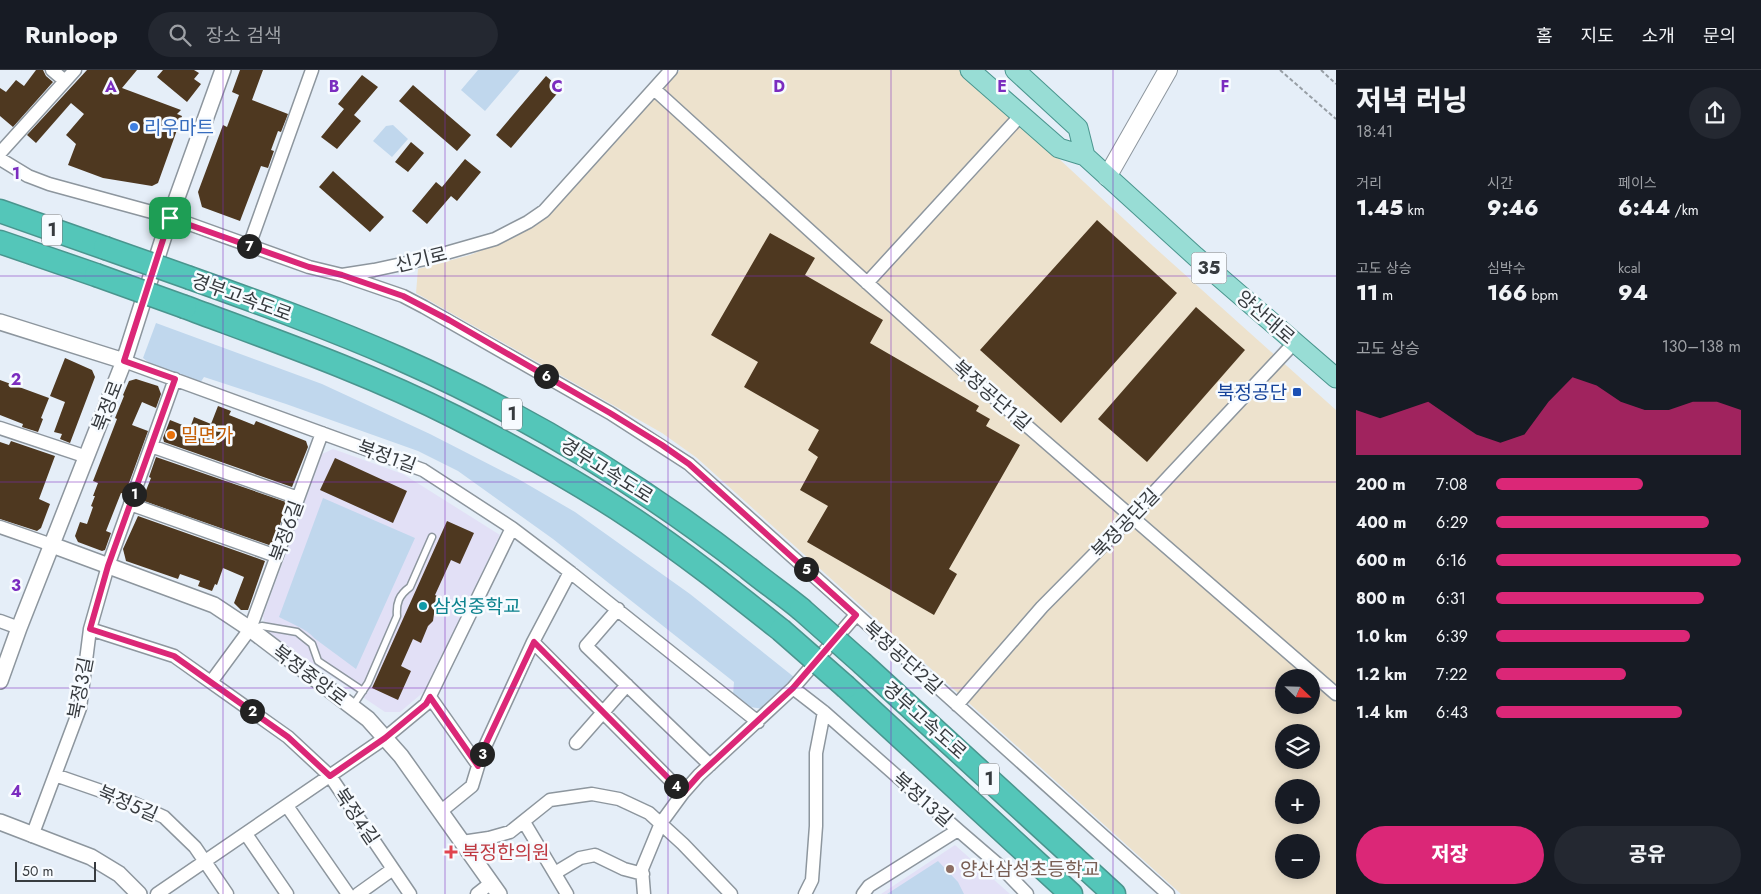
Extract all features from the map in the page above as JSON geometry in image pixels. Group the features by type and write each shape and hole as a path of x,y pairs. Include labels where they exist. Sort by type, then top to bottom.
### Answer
{"highway":[{"name":"경부고속도로","path":"0,212 308,321 399,358 485,399 602,466 656,501 723,549 801,610 863,664 1114,894"},
{"name":"경부고속도로","path":"0,242 185,307 313,355 383,384 454,416 579,485 633,519 688,558 781,630 846,687 1071,894"}],"main road":[{"name":"양산대로","path":"970,70 1059,148 1085,156 1195,256 1336,378"},
{"path":"1015,70 1078,128 1085,156"},
{"path":"1108,177 1168,70"}],"street":[{"path":"52,70 65,81"},
{"path":"0,153 75,70"},
{"name":"북정로","path":"0,681 124,361 170,218 223,70"},
{"path":"249,246 312,70"},
{"name":"신기로","path":"0,160 28,176 49,184 170,218 309,267 342,275 374,270 495,239 528,222 544,211 671,70"},
{"name":"북정공단1길","path":"654,89 974,380 1336,694"},
{"path":"868,283 1021,115"},
{"name":"북정공단2길","path":"342,275 397,294 424,307 526,364 662,445 689,464 1168,894"},
{"path":"0,322 124,361"},
{"name":"북정공단길","path":"957,705 1042,607 1131,517 1295,342"},
{"name":"북정1길","path":"124,361 423,470 512,528 618,609 758,722"},
{"name":"북정3길","path":"32,836 80,708 90,629 108,566 175,379"},
{"path":"0,428 88,457"},
{"name":"북정6길","path":"211,682 250,629 322,433"},
{"path":"151,446 298,498"},
{"path":"130,504 276,556"},
{"path":"0,527 52,545"},
{"path":"157,894 385,738 426,704 512,528"},
{"name":"북정중앙로","path":"52,545 207,602 229,614 368,719 401,756 495,889"},
{"path":"440,812 472,786 482,752 534,642 570,572"},
{"path":"618,609 586,646 710,765"},
{"path":"644,894 642,869 661,823 683,793 699,775 793,688 856,615"},
{"path":"0,621 19,628"},
{"name":"북정4길","path":"90,629 174,656 288,737 330,776 410,894"},
{"path":"534,642 683,793"},
{"path":"576,743 627,685"},
{"name":"북정13길","path":"793,688 824,712 958,830 869,886 863,894"},
{"path":"430,697 478,766"},
{"path":"806,894 812,880 816,826 816,753 824,712"},
{"name":"북정5길","path":"55,775 127,800 164,817 195,846 227,894"},
{"path":"462,842 489,838 510,832 550,800 592,794 619,799 649,813 661,823 731,894"},
{"path":"286,806 348,894"},
{"path":"0,822 32,836 91,857 119,874 139,894"},
{"path":"524,822 567,894"},
{"path":"958,830 1001,867 1028,894"},
{"path":"246,834 287,894"},
{"path":"555,873 580,858 595,855 624,869 643,874"},
{"path":"358,894 393,869"},
{"path":"477,894 495,889"}],"lane":[{"path":"352,707 363,690 397,616 398,599 410,587 432,537"},
{"path":"250,629 262,626 297,632 312,644 318,662 363,690"}],"path":[{"path":"1280,70 1336,119"},
{"path":"1321,70 1336,84"}],"shaded area":[{"path":"478,70 520,70 485,111 461,90"},
{"path":"680,70 963,70 1153,246 1336,410 1336,894 1181,894 697,458 662,433 416,293 418,269 470,255 517,236 556,206"},
{"path":"393,125 408,139 392,157 373,141 386,126"},
{"path":"156,323 322,384 430,434 520,480 575,512 690,594 794,677 764,709 750,707 733,695 734,682 553,539 458,471 418,451 286,404 204,377 200,383 152,365 143,358"},
{"path":"333,449 403,474 500,535 426,690 400,712 385,712 266,632 263,616 322,454"},
{"path":"323,498 415,538 356,669 307,632 279,617"},
{"name":"양산삼성초등학교","path":"955,845 1010,894 881,894"},
{"path":"938,861 958,882 964,894 887,894"}],"building":[{"path":"36,70 43,70 46,76 53,82 13,127 0,116 0,88 6,92 16,80 24,86"},
{"name":"리우마트","path":"87,70 137,70 122,88 181,110 177,114 182,116 158,183 152,186 103,178 68,165 76,144 66,135 84,114 71,103 36,143 27,135"},
{"path":"163,70 194,70 199,73 194,79 201,84 187,102 157,77"},
{"path":"240,70 263,70 252,100 288,114 281,132 278,131 271,150 274,151 268,168 261,166 240,221 202,207 198,192 223,125 227,127 239,95 232,92"},
{"path":"362,75 378,87 354,115 361,121 337,149 321,137 344,109 338,104"},
{"path":"546,76 561,89 511,148 496,135"},
{"path":"413,85 471,135 457,151 399,101"},
{"path":"411,142 424,153 408,172 395,162"},
{"path":"465,159 481,172 457,201 451,196 427,224 412,211 436,182 442,187"},
{"path":"333,171 384,217 370,232 319,187"},
{"path":"1097,220 1177,293 1061,423 980,350"},
{"path":"770,233 815,258 805,275 883,320 870,343 979,406 976,411 990,419 986,426 1020,445 949,569 957,574 934,615 807,542 828,506 800,490 818,457 808,450 819,430 744,387 758,362 711,335"},
{"path":"1196,307 1245,350 1147,462 1098,419"},
{"path":"65,358 92,370 95,377 70,443 60,439 62,434 54,432 65,402 50,396"},
{"path":"136,379 158,386 161,394 156,408 142,402 132,425 148,431 125,494 121,493 106,531 111,533 105,550 102,551 78,542 75,536 80,522 87,524 98,483 93,481 117,419 115,418 123,395 129,381"},
{"path":"0,380 49,398 38,432 22,427 23,424 0,415"},
{"path":"218,406 231,411 229,415 254,425 256,421 306,441 308,447 292,487 164,442 163,438 170,420 190,428 194,417 211,424"},
{"path":"11,441 55,456 39,499 50,504 41,528 37,531 0,519 0,442 9,445"},
{"path":"156,457 286,502 287,505 273,544 269,545 144,501 143,498 151,478 149,477"},
{"path":"335,458 407,491 393,523 320,490"},
{"path":"138,516 265,561 248,610 241,610 234,603 244,577 223,568 217,585 215,584 212,591 198,586 200,581 180,574 178,579 126,561 123,549"},
{"name":"삼성중학교","path":"447,521 474,533 460,564 451,560 435,595 441,598 433,621 428,626 421,643 413,639 401,666 411,671 398,700 372,688"}],"place":[{"name":"리우마트","path":"134,127"},
{"name":"북정공단","path":"1297,392"},
{"name":"밀면가","path":"171,435"},
{"name":"삼성중학교","path":"423,606"},
{"name":"북정한의원","path":"451,852"},
{"name":"양산삼성초등학교","path":"950,869"}],"route":[{"path":"170,218 309,267 342,275 403,296 526,364 610,413 689,464 856,615 820,654 793,688 699,775 683,793 534,642 482,752 478,766 430,697 426,704 385,738 330,776 288,737 174,656 90,629 108,566 175,379 124,361 170,218"}]}
